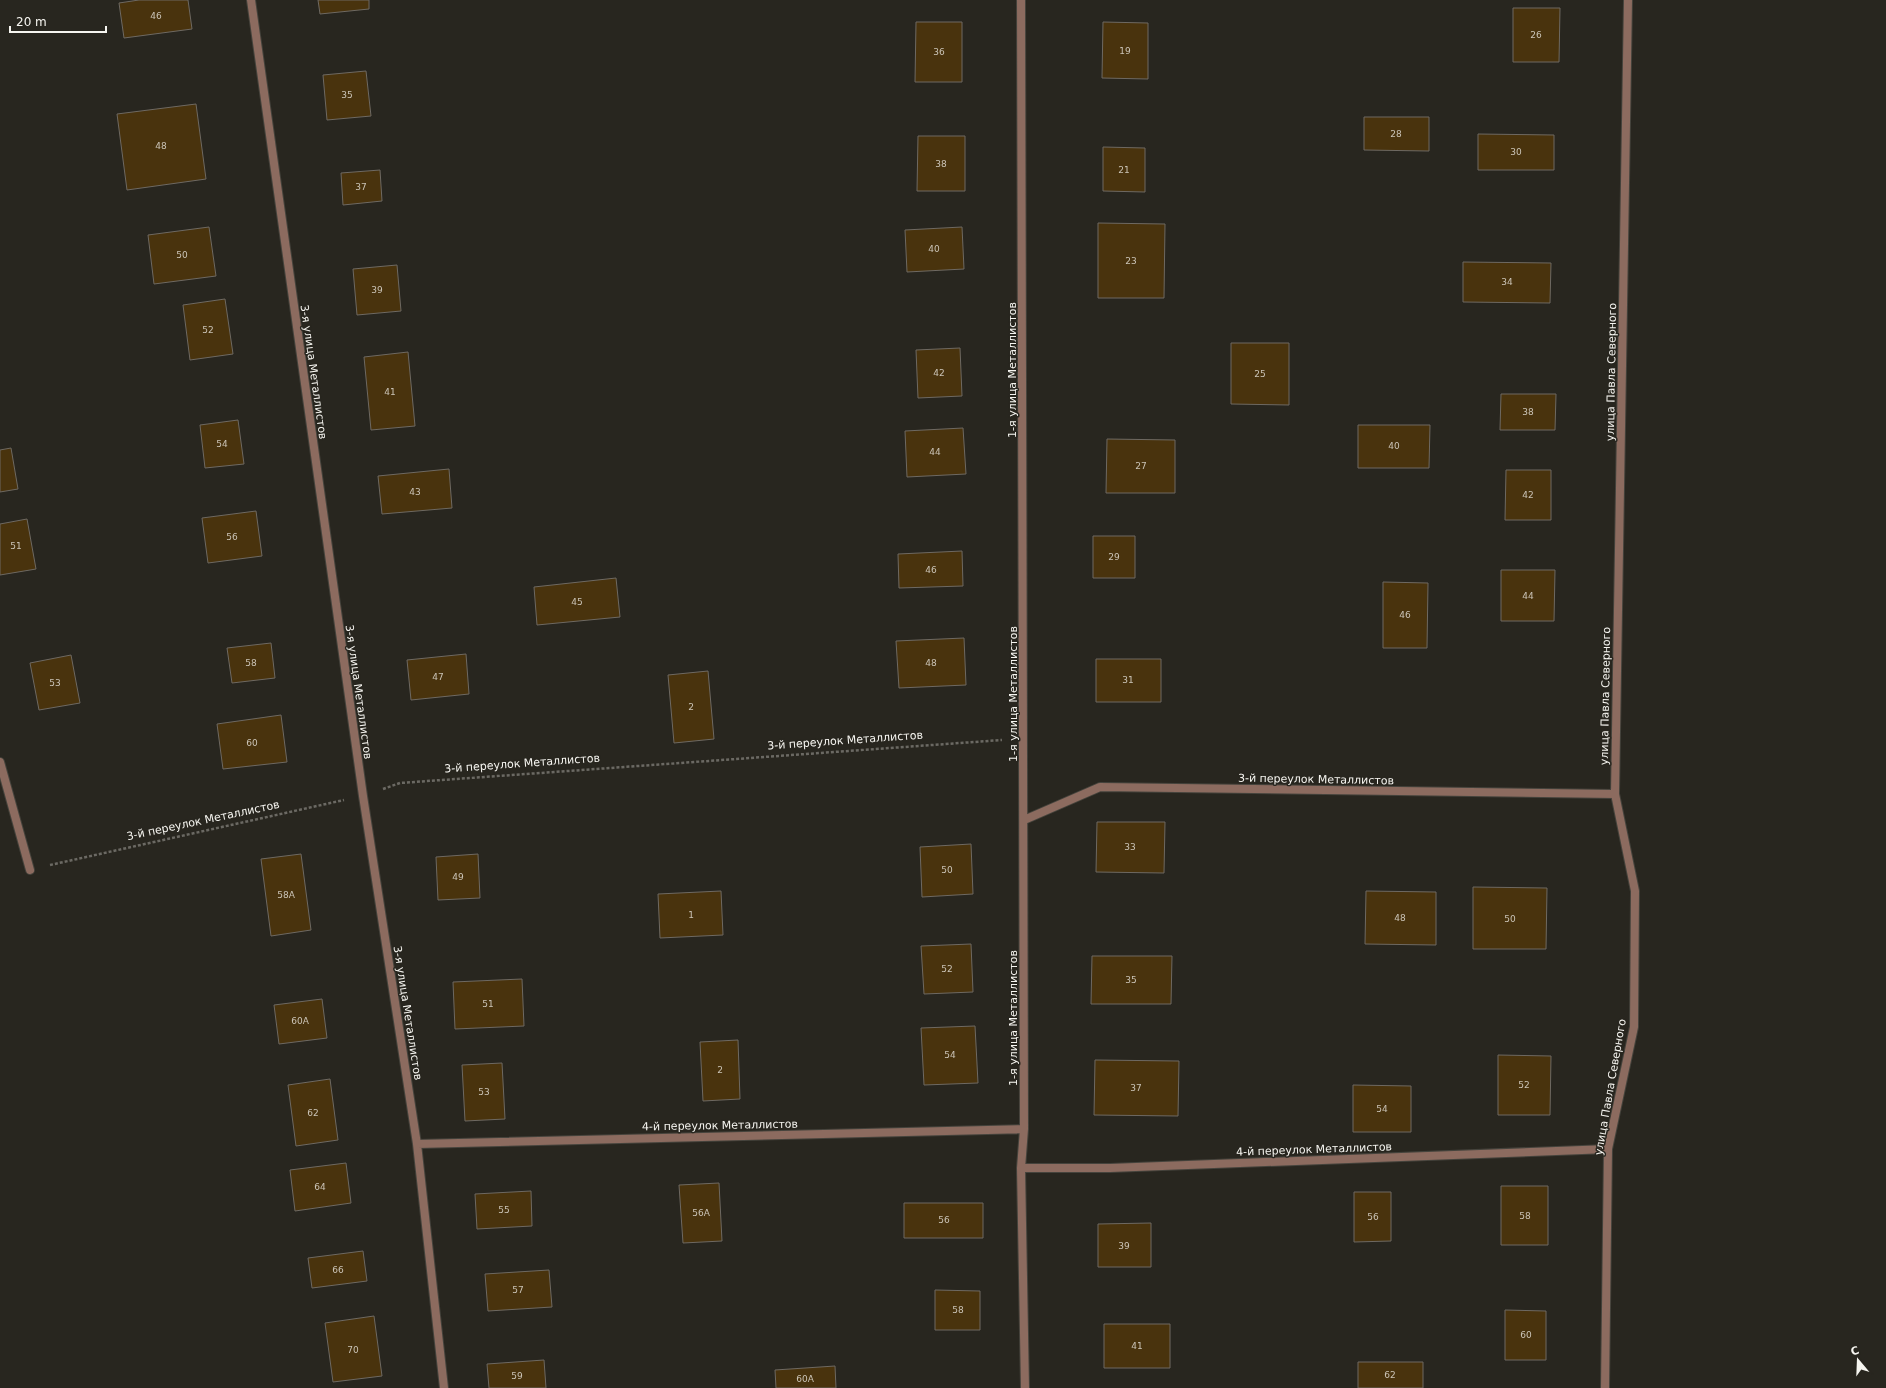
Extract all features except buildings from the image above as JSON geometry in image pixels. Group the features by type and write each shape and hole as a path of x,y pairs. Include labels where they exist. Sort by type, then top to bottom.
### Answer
{"street":[{"name":"3-я улица Металлистов","path":"251,0 363,796 417,1144 444,1388"},
{"name":"1-я улица Металлистов","path":"1021,0 1024,739 1024,1129 1021,1168 1025,1388"},
{"name":"улица Павла Северного","path":"1605,1388 1608,1149 1634,1027 1636,891 1615,794 1628,0"},
{"path":"0,762 30,870"},
{"name":"3-й переулок Металлистов","path":"1024,820 1100,787 1615,794"},
{"name":"4-й переулок Металлистов","path":"417,1144 1024,1129"},
{"name":"4-й переулок Металлистов","path":"1021,1168 1110,1168 1608,1149"}],"path":[{"name":"3-й переулок Металлистов","path":"30,870 363,796 400,783 1024,739"}]}
